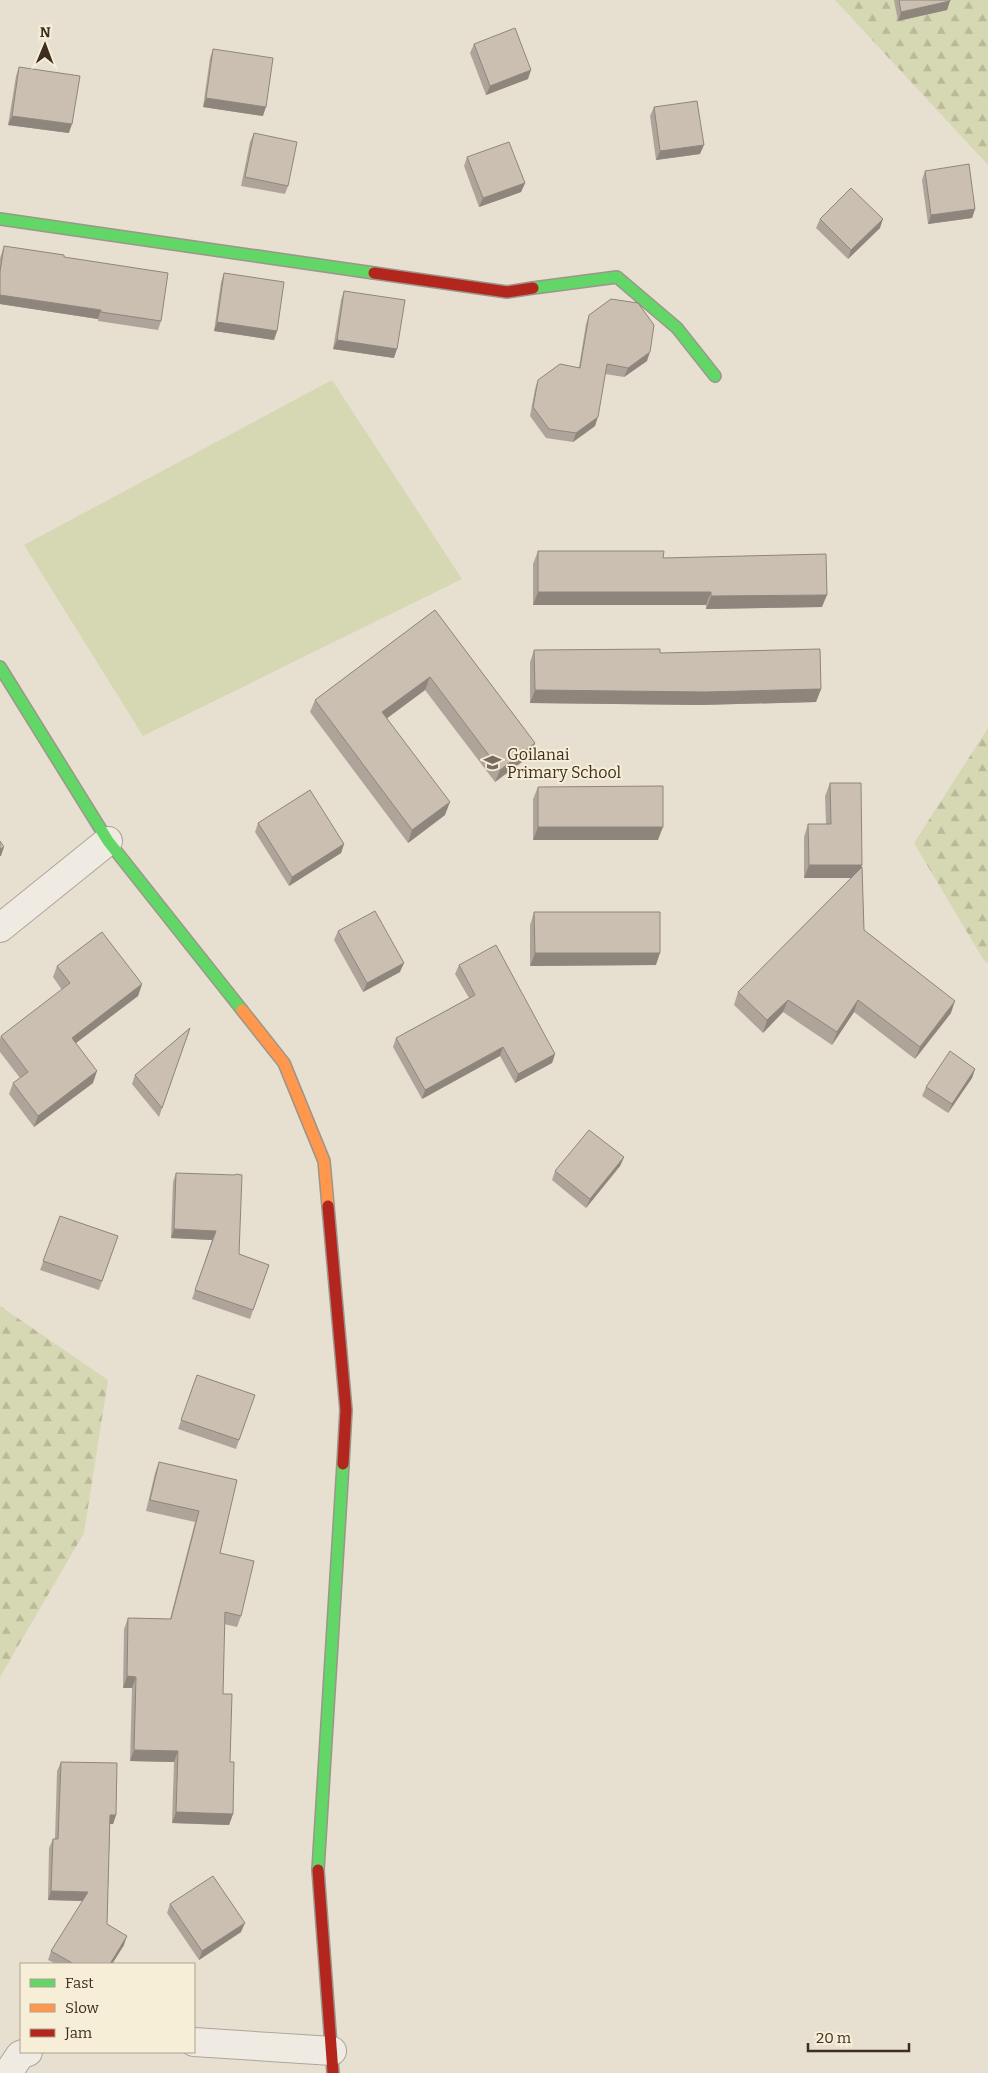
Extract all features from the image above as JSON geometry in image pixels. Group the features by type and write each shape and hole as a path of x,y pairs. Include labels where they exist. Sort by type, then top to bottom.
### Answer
{"street":[{"path":"0,219 507,292 617,277 677,328 715,376"},
{"path":"0,667 108,841 284,1063 324,1161 346,1410 318,1878 332,2062 195,2042"},
{"path":"0,928 108,841"},
{"path":"8,2073 20,2055 25,2053"}],"green space":[{"path":"835,0 988,0 988,165"},
{"path":"332,380 462,579 143,736 24,545"},
{"path":"988,728 988,964 983,959 914,843"},
{"path":"0,1306 108,1380 84,1533 0,1677"}],"building":[{"path":"899,0 950,0 950,1 901,12"},
{"path":"515,28 531,70 490,86 474,44"},
{"path":"213,49 273,58 266,107 206,98"},
{"path":"19,67 80,76 72,124 12,116"},
{"path":"697,101 704,145 660,151 654,107"},
{"path":"254,133 297,142 288,186 245,177"},
{"path":"509,142 525,183 483,198 467,157"},
{"path":"969,164 975,209 931,215 925,171"},
{"path":"851,188 883,219 851,250 820,219"},
{"path":"4,246 168,273 161,321 0,295 0,272"},
{"path":"224,273 284,282 277,331 217,322"},
{"path":"344,291 405,300 397,349 337,340"},
{"path":"611,299 638,303 654,325 650,352 628,368 607,364 598,417 576,433 549,429 533,407 538,380 560,364 580,368 589,315"},
{"path":"538,551 664,551 663,558 826,554 827,595 711,596 711,592 538,592"},
{"path":"435,610 535,743 500,770 430,677 382,712 450,802 412,830 315,700"},
{"path":"660,649 660,653 820,649 821,689 705,692 535,690 534,650"},
{"path":"830,783 861,783 862,865 809,865 808,824 831,824"},
{"path":"663,786 663,827 538,827 538,787"},
{"path":"310,790 344,844 292,877 258,823"},
{"path":"0,841 4,847 0,849"},
{"path":"862,867 864,930 955,1001 920,1047 858,1000 837,1032 788,1000 767,1020 738,992"},
{"path":"375,911 404,963 367,983 338,931"},
{"path":"534,912 660,912 660,953 535,953"},
{"path":"102,932 142,984 72,1038 97,1071 38,1116 13,1083 28,1072 1,1036 70,983 57,966"},
{"path":"496,945 555,1054 518,1074 503,1047 425,1090 396,1038 475,995 459,965"},
{"path":"190,1028 162,1108 135,1075"},
{"path":"950,1051 975,1069 952,1104 926,1087"},
{"path":"589,1130 624,1157 590,1199 555,1171"},
{"path":"176,1173 242,1175 239,1254 269,1265 253,1310 195,1290 216,1231 174,1229"},
{"path":"60,1216 118,1236 102,1281 43,1261"},
{"path":"197,1375 255,1395 239,1440 181,1420"},
{"path":"159,1462 237,1480 220,1553 254,1561 241,1616 225,1612 223,1694 232,1694 230,1762 234,1762 233,1814 176,1812 178,1751 134,1750 136,1677 127,1676 128,1618 171,1619 199,1511 150,1500"},
{"path":"61,1762 117,1763 116,1815 110,1815 107,1924 127,1936 111,1963 72,1963 51,1951 88,1892 51,1891 53,1839 58,1839"},
{"path":"213,1876 245,1923 202,1951 170,1904"}],"traffic: fast":[{"path":"0,219 374,273"},
{"path":"533,288 617,277 677,328 715,376"},
{"path":"0,667 108,841 242,1010"},
{"path":"318,1870 343,1464"}],"traffic: slow":[{"path":"242,1010 284,1063 324,1161 328,1206"}],"traffic: jam":[{"path":"374,273 507,292 533,288"},
{"path":"328,1206 346,1410 343,1464"},
{"path":"318,1870 333,2073"}],"place":[{"name":"Goilanai Primary School","path":"493,763"}]}
